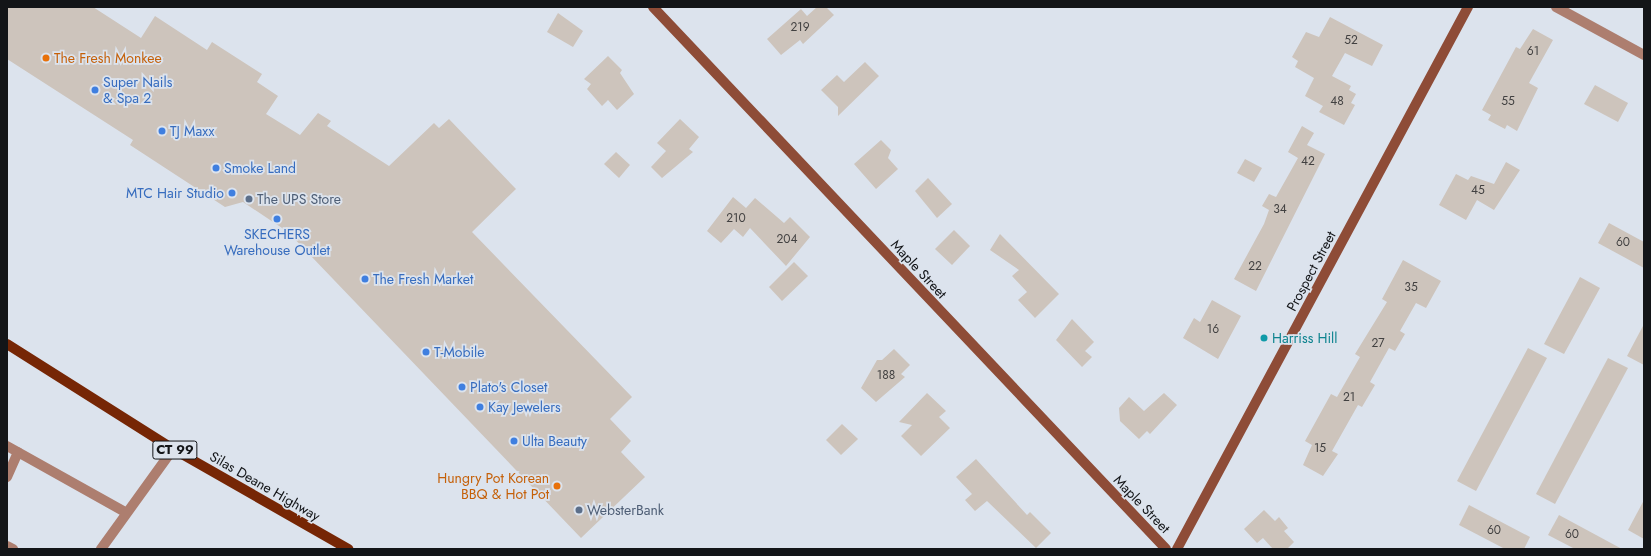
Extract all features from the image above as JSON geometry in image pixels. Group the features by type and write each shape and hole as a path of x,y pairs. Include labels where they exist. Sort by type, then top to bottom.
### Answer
{"main road":[{"name":"Maple Street","path":"653,7 1166,549"},
{"name":"Prospect Street","path":"1178,549 1468,7"},
{"name":"Silas Deane Highway","path":"7,344 173,449 348,549"}],"street":[{"path":"1556,7 1644,55"},
{"path":"7,446 125,512"},
{"path":"101,549 125,512 173,449"},
{"path":"7,476 18,452"},
{"path":"7,546 13,549"}],"building":[{"path":"7,7 93,7 141,38 155,16 207,50 212,42 262,74 257,82 278,96 266,114 300,135 318,113 331,121 327,126 389,166 434,123 439,128 449,119 516,189 472,232 632,397 610,419 631,441 621,452 645,477 581,538 288,232 243,202 225,207 130,145 133,140 7,59"},
{"path":"817,7 826,7 834,15 803,44 800,40 781,55 767,39 801,9 807,16"},
{"path":"558,13 583,31 573,47 547,32"},
{"path":"1330,17 1383,45 1372,66 1345,53 1332,76 1351,86 1349,90 1356,94 1351,103 1355,105 1344,125 1319,112 1323,106 1305,96 1314,78 1295,67 1298,61 1292,57 1306,32 1319,37"},
{"path":"1533,29 1553,40 1529,83 1538,88 1517,131 1507,125 1505,129 1488,120 1491,115 1482,110 1516,47 1520,49"},
{"path":"608,56 622,70 620,73 634,94 617,110 608,100 602,106 587,89 591,84 584,79"},
{"path":"865,62 879,76 838,116 838,107 821,90 837,75 844,82"},
{"path":"1595,85 1628,103 1618,122 1584,104"},
{"path":"680,119 699,137 689,149 693,152 662,178 651,167 666,151 657,143"},
{"path":"1302,126 1314,133 1307,145 1325,154 1256,291 1234,279 1264,224 1269,210 1262,206 1269,194 1276,197 1298,158 1288,152"},
{"path":"881,140 891,150 888,158 898,169 876,189 854,164"},
{"path":"616,152 630,165 619,178 604,164"},
{"path":"1245,159 1262,168 1254,182 1237,173"},
{"path":"1506,162 1520,170 1494,210 1477,200 1466,220 1439,205 1456,174 1468,180 1471,176 1494,184"},
{"path":"928,178 952,204 937,218 915,191"},
{"path":"733,197 746,208 755,198 784,223 790,217 810,237 786,266 750,228 743,237 734,229 721,243 707,231"},
{"path":"1609,223 1644,242 1644,268 1598,243"},
{"path":"954,230 970,246 952,265 935,249"},
{"path":"1000,234 1059,294 1035,318 1018,300 1027,292 1012,276 1019,270 990,250"},
{"path":"1403,260 1441,281 1426,308 1416,303 1400,331 1405,334 1395,351 1389,348 1370,382 1375,385 1362,407 1358,405 1332,451 1338,454 1323,476 1303,465 1312,445 1305,441 1331,394 1337,397 1360,357 1355,354 1387,302 1382,299"},
{"path":"794,262 808,276 782,301 769,287"},
{"path":"1580,277 1600,288 1564,354 1544,344"},
{"path":"1212,300 1241,316 1218,359 1183,338 1194,318 1200,322"},
{"path":"1072,319 1094,342 1085,351 1092,357 1082,367 1056,340"},
{"path":"1644,324 1644,365 1627,356"},
{"path":"1528,348 1547,358 1476,491 1457,481"},
{"path":"894,349 910,365 901,374 905,377 876,402 861,388 877,360 882,360"},
{"path":"1608,358 1628,368 1555,504 1536,494"},
{"path":"927,393 946,411 939,417 950,428 921,456 901,436 912,425 899,422"},
{"path":"1164,393 1177,405 1150,434 1147,431 1139,439 1120,421 1119,408 1129,397 1144,411"},
{"path":"842,424 858,439 841,455 826,440"},
{"path":"976,459 1027,515 1030,512 1051,533 1036,548 987,501 975,511 965,500 972,494 956,477"},
{"path":"1644,500 1644,539 1628,530"},
{"path":"1469,505 1530,537 1524,549 1505,549 1459,525"},
{"path":"1264,510 1275,521 1279,517 1288,528 1284,531 1294,542 1287,549 1273,549 1263,538 1257,543 1244,529"},
{"path":"1559,515 1622,549 1575,549 1548,535"}],"place":[{"name":"The Fresh Monkee","path":"46,58"},
{"name":"Super Nails & Spa 2","path":"95,90"},
{"name":"TJ Maxx","path":"162,131"},
{"name":"Smoke Land","path":"216,168"},
{"name":"MTC Hair Studio","path":"232,193"},
{"name":"The UPS Store","path":"249,199"},
{"name":"SKECHERS Warehouse Outlet","path":"277,219"},
{"name":"The Fresh Market","path":"365,279"},
{"name":"Harriss Hill","path":"1264,338"},
{"name":"T-Mobile","path":"426,352"},
{"name":"Plato's Closet","path":"462,387"},
{"name":"Kay Jewelers","path":"480,407"},
{"name":"Ulta Beauty","path":"514,441"},
{"name":"Hungry Pot Korean BBQ & Hot Pot","path":"557,486"},
{"name":"WebsterBank","path":"579,510"}]}
